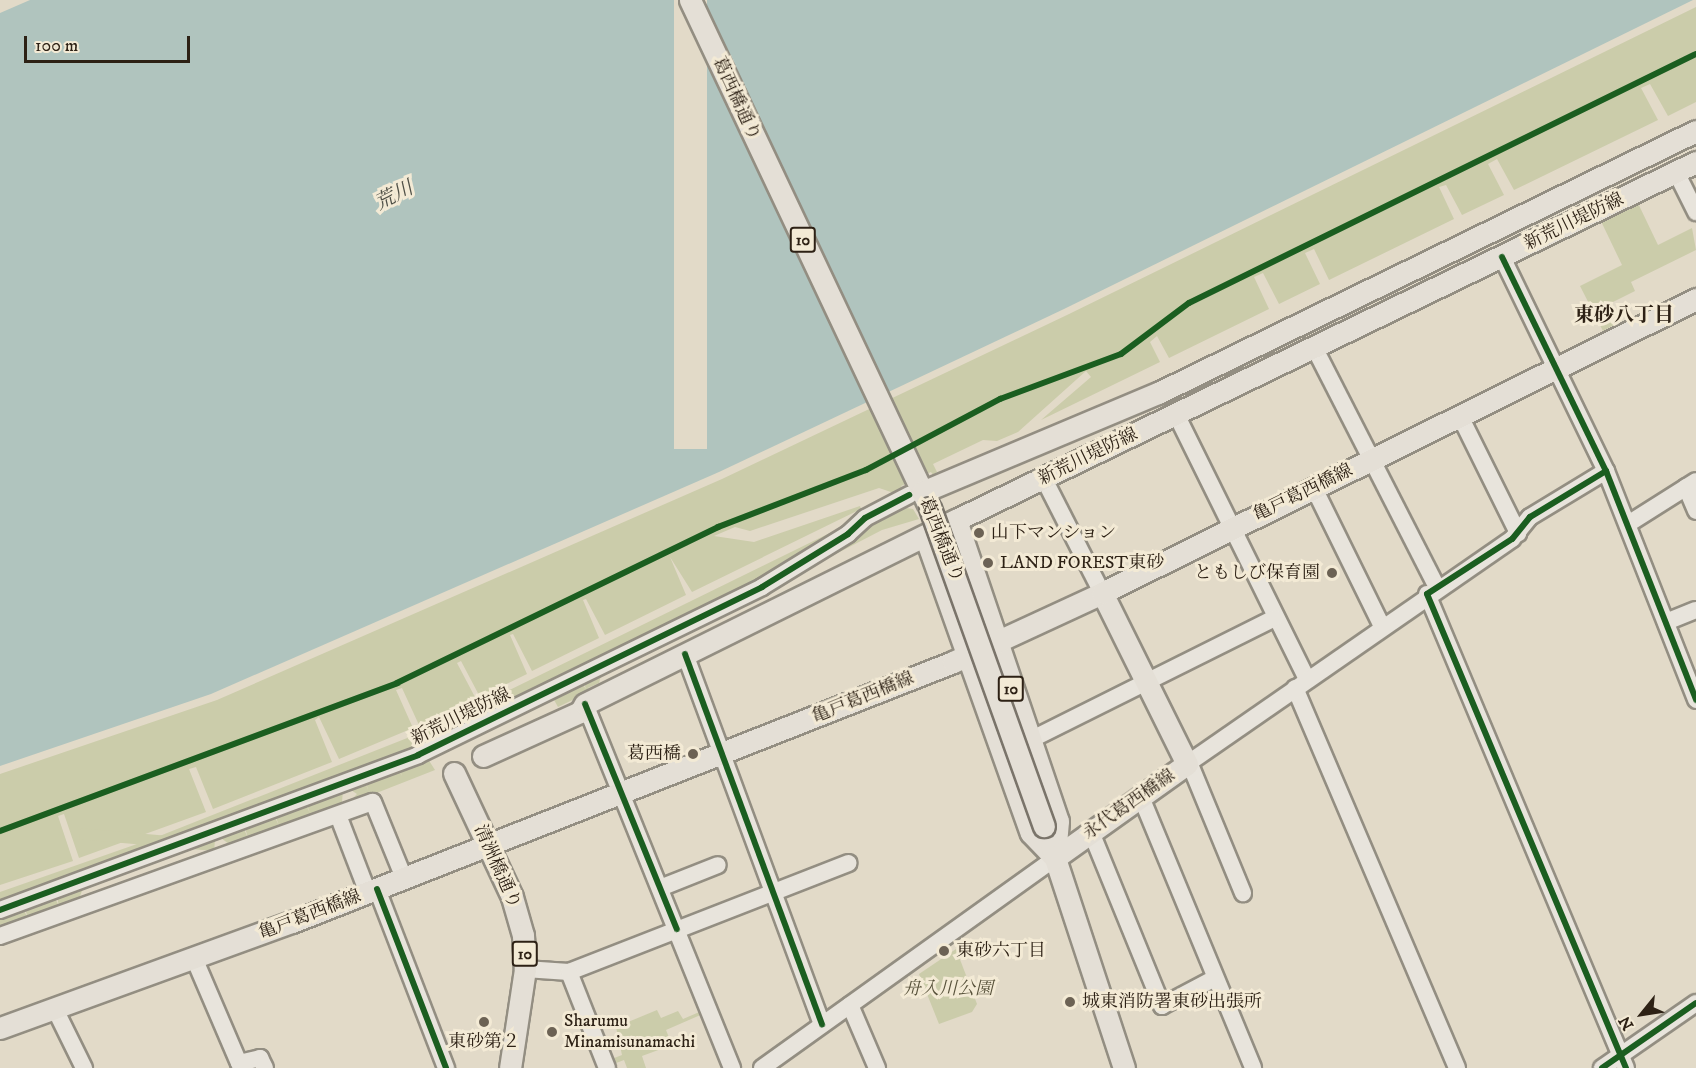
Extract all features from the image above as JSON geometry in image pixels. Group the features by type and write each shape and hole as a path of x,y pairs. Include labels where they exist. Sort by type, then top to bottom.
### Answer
{"main road":[{"name":"葛西橋通り","path":"690,0 919,494 1044,826 1124,1068"},
{"name":"新荒川堤防線","path":"919,494 1158,393 1696,131"},
{"name":"新荒川堤防線","path":"483,756 580,712 585,704 956,520 1696,162"},
{"name":"亀戸葛西橋線","path":"0,1028 372,891 967,656 1102,593 1696,299"},
{"name":"10","path":"956,520 1028,741 1058,821 1055,858"},
{"name":"10","path":"925,536 1031,833 1055,858"},
{"name":"永代葛西橋線","path":"1055,858 1188,763 1102,593"},
{"name":"清洲橋通り","path":"454,773 489,845 519,916 525,969 510,1068"}],"street":[{"path":"1676,172 1696,212"},
{"path":"1502,257 1606,471 1696,700"},
{"path":"1314,347 1372,460 1432,591 1623,1061"},
{"path":"1176,414 1275,618 1456,1068"},
{"path":"1460,416 1518,533"},
{"path":"1243,892 1188,763 1518,533 1530,517 1606,471"},
{"path":"1044,479 1102,593"},
{"path":"1628,524 1691,484 1696,512"},
{"path":"1314,488 1382,626"},
{"name":"新荒川堤防線","path":"0,910 418,755 762,587 848,534 865,518 919,494"},
{"path":"1666,622 1696,610"},
{"path":"1028,741 1275,618"},
{"path":"685,654 822,1025"},
{"path":"585,704 732,1068"},
{"path":"1141,797 1253,1068"},
{"path":"0,936 373,802 404,878"},
{"path":"338,815 446,1068"},
{"path":"1091,832 1162,1006 1215,978"},
{"path":"762,1068 1055,858"},
{"path":"525,969 569,972 849,863"},
{"path":"660,888 718,865"},
{"path":"194,958 239,1064 260,1058 265,1068"},
{"path":"569,972 607,1068"},
{"path":"1602,1068 1623,1061 1696,1003"},
{"path":"850,1005 878,1068"},
{"path":"55,1009 84,1068"}],"green space":[{"path":"1696,7 1696,102 1668,116 1650,84 1641,88 1658,120 1514,190 1497,159 1488,164 1504,195 1462,215 1446,185 1439,187 1454,219 1329,280 1314,249 1305,253 1320,284 1279,304 1263,273 1254,277 1269,309 1169,358 1157,336 1150,342 1160,362 1041,420 1091,377 1086,371 1018,432 997,441 983,440 933,464 937,472 933,475 931,472 901,486 903,489 894,493 879,488 750,531 735,527 714,536 754,542 860,506 861,509 692,592 670,557 686,595 605,635 586,599 583,600 599,638 532,671 513,634 510,635 527,674 480,697 461,661 457,663 476,699 419,725 402,688 396,690 413,728 339,759 319,717 315,720 332,762 213,809 196,767 189,769 206,812 79,858 64,814 58,816 73,861 0,885 0,774 217,700 722,479 1067,315"},
{"path":"1635,197 1658,245 1692,228 1696,250 1631,282 1635,291 1605,306 1614,325 1603,331 1580,286 1622,265 1598,215"},
{"path":"900,507 913,509 919,519 882,530 805,570"},
{"path":"842,527 793,564 413,749 0,904 0,892 157,837 430,729"},
{"path":"602,672 599,683 588,688 589,692 558,707 553,698 581,682 586,689 583,681"},
{"path":"428,759 435,770 346,805 357,794 348,788 365,782 368,790 366,782 399,770 402,776 400,770"},
{"path":"343,790 342,802 331,806 332,811 226,846 229,844 221,838 244,829 248,838 245,828 275,817 279,826 276,817 306,805 310,813 307,805"},
{"path":"81,828 215,840 214,851 80,839"},
{"path":"83,888 79,899 0,931 0,917 23,909 28,918 25,909 55,898 59,906 57,897"},
{"name":"舟入川公園","path":"956,949 977,1004 972,1012 939,1024 919,974"},
{"path":"657,1010 661,1018 678,1011 683,1019 704,1010 705,1013 666,1030 672,1045 642,1056 646,1068 627,1068 624,1060 611,1065 609,1060 622,1055 616,1027"}],"water":[{"name":"荒川","path":"30,0 1693,0 1064,309 719,472 211,694 0,766 0,13"}],"pier":[{"path":"674,0 707,0 707,449 674,449"}],"cycle path":[{"path":"0,831 397,683 718,527 866,470 1000,399 1121,354 1189,303 1696,54"},
{"path":"1502,257 1606,471 1696,700"},
{"path":"1606,471 1530,517 1512,539 1427,594 1626,1068"},
{"path":"0,910 418,755 762,587 848,534 865,518 909,495"},
{"path":"685,654 822,1025"},
{"path":"585,704 677,929"},
{"path":"377,889 446,1068"},
{"path":"1602,1068 1696,1003"}],"place":[{"name":"山下マンション","path":"979,533"},
{"name":"LAND FOREST東砂","path":"988,563"},
{"name":"ともしび保育園","path":"1332,573"},
{"name":"葛西橋","path":"693,754"},
{"name":"東砂六丁目","path":"944,951"},
{"name":"城東消防署東砂出張所","path":"1070,1002"},
{"name":"東砂第２","path":"484,1022"},
{"name":"Sharumu Minamisunamachi","path":"552,1032"}],"district":[{"name":"東砂八丁目","path":"1624,315"}]}
